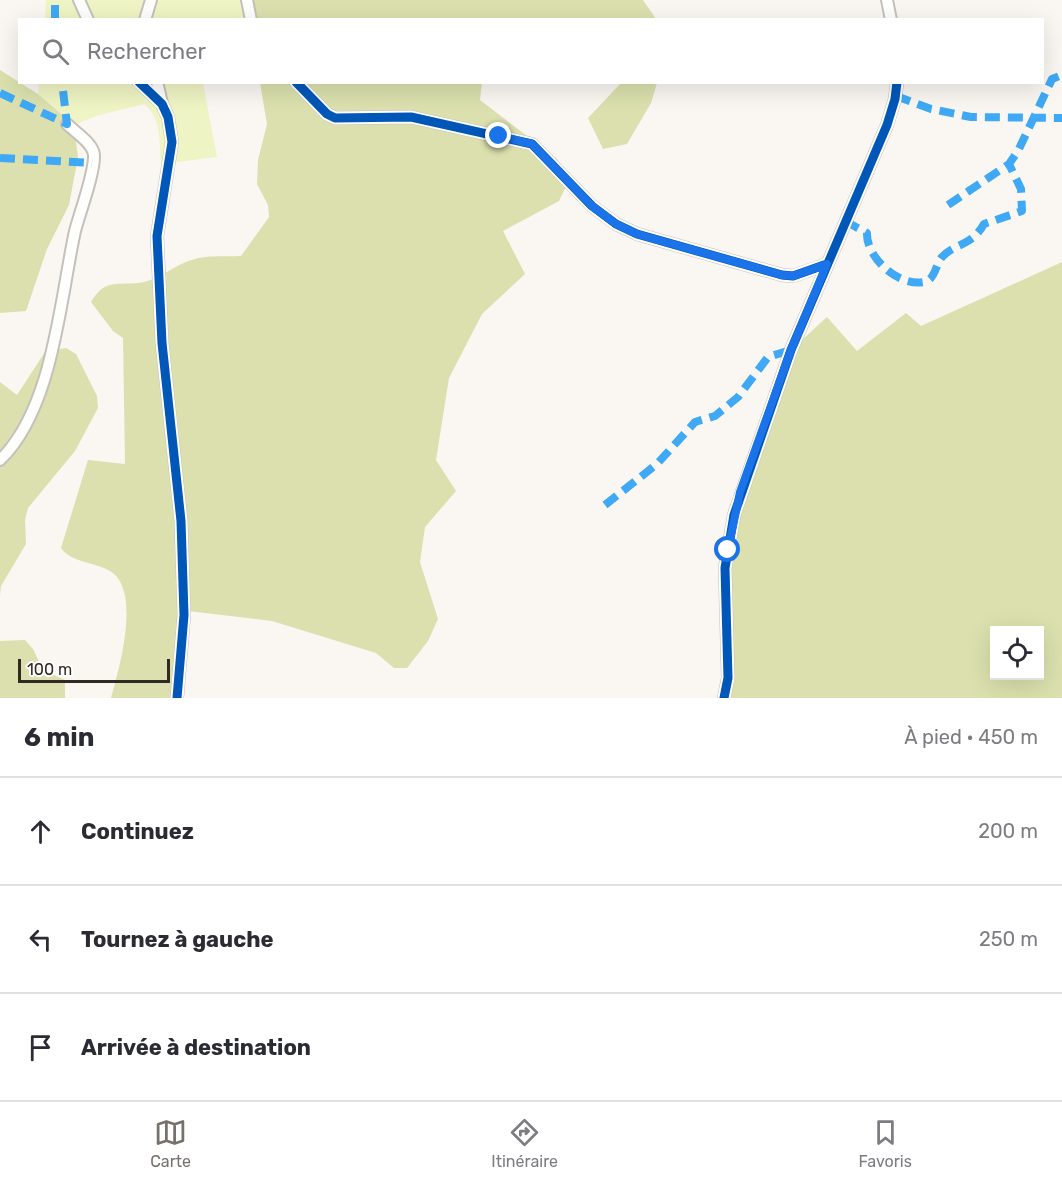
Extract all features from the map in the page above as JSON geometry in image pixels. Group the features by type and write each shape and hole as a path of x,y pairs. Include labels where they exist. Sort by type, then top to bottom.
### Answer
{"street":[{"path":"79,0 86,18"},
{"path":"146,18 151,0"},
{"path":"246,0 250,18"},
{"path":"887,0 891,18"},
{"path":"141,84 162,104"},
{"path":"157,84 168,117 172,142 168,182 157,236 162,344 181,521 184,615 177,698"},
{"path":"298,84 327,114 335,118 411,117 532,144 592,206 616,224 637,234 782,275 793,276 827,264"},
{"path":"724,698 728,678 725,568 734,515 791,350 887,125 897,84"},
{"path":"0,460 28,419 44,382 75,230 94,156 88,144 67,124"}],"green space":[{"path":"46,0 248,0 250,18 45,18"},
{"path":"248,0 643,0 655,18 250,18"},
{"path":"0,70 18,81 18,84 22,84 38,94 74,125 78,157 69,205 47,249 26,311 0,313"},
{"path":"39,84 203,84 217,157 161,164 157,123 144,104 96,116 74,125 38,94"},
{"path":"260,84 482,84 480,100 557,159 569,180 559,201 503,231 525,274 482,314 449,378 436,460 456,491 425,527 420,562 438,619 428,641 407,668 394,668 376,653 272,621 188,611 175,698 111,698 126,631 125,595 120,581 110,571 71,557 61,548 88,460 125,464 123,338 113,331 91,302 102,289 108,286 151,280 188,261 206,257 241,256 269,217 268,205 257,184 258,160 267,124"},
{"path":"620,84 657,84 651,103 627,144 603,149 588,118"},
{"path":"1062,262 1062,698 724,698 725,568 734,515 791,350 827,317 857,351 906,313 921,326"},
{"path":"66,348 76,354 97,396 98,408 75,451 28,508 25,520 26,544 1,586 0,596 0,382 17,395 45,352"},
{"path":"25,640 33,649 43,670 65,680 65,698 0,698 0,641"}],"marked path":[{"path":"55,0 55,18"},
{"path":"948,205 1009,164 1018,151 1052,79 1062,75"},
{"path":"0,93 67,124 62,84"},
{"path":"896,96 931,109 971,117 1062,118"},
{"path":"0,158 92,163"},
{"path":"845,221 867,233 872,251 885,268 894,275 904,280 924,282 931,278 942,257 974,237 984,224 1022,211 1021,189 1009,164"},
{"path":"605,505 657,464 695,422 715,416 738,397 768,357 791,350"}],"cycle path":[{"path":"141,84 162,104 168,117 172,142 157,236 162,343 181,521 184,615 177,698"},
{"path":"298,84 327,114 335,118 411,117 532,144 592,206 616,224 637,234 782,275 793,276 827,264"},
{"path":"724,698 728,678 725,568 734,515 791,350 887,125 897,84"}],"route":[{"path":"499,136 532,144 592,206 616,224 637,234 782,275 793,276 827,264 791,350 740,492 728,550"}]}
